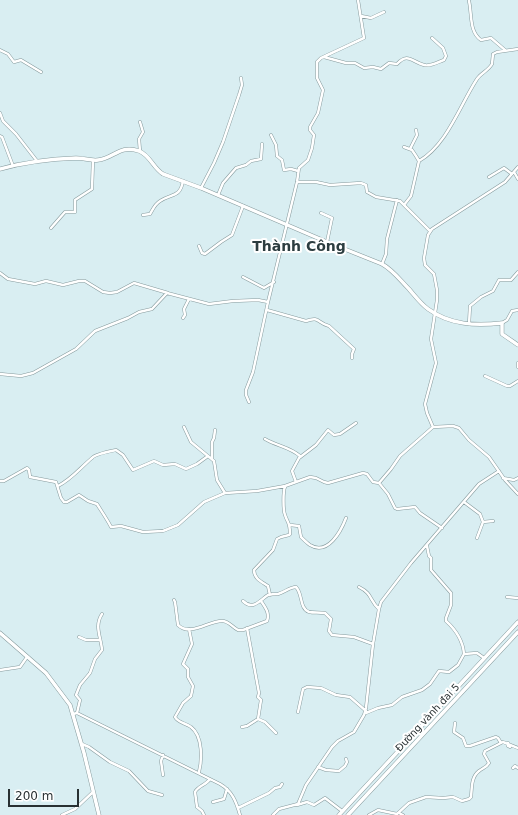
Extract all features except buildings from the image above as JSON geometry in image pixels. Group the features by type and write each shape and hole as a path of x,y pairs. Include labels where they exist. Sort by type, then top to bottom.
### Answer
{"main road":[{"path":"0,169 47,159 78,158 101,160 122,150 140,152 145,155 160,172 183,180 287,226 382,264 390,269 426,307 446,320 482,326 502,323 502,334 518,345"},
{"name":"Đường vành đai 5","path":"340,813 518,622"},
{"name":"Đường vành đai 5","path":"348,815 518,632"},
{"path":"0,633 48,675 75,714 99,815"}],"street":[{"path":"249,402 246,392 254,372 268,302 297,182 298,171 300,166 308,161 312,148 313,134 309,129 318,113 323,90 318,79 316,65 318,60 324,56 364,38 358,0"},
{"path":"469,1 472,14 472,27 477,36 481,40 491,38 506,51"},
{"path":"361,16 371,18 384,12"},
{"path":"324,56 346,63 355,63 365,68 373,67 381,69 388,64 397,64 406,58 424,65 431,64 444,60 446,56 443,48 432,38"},
{"path":"404,204 411,196 419,161 439,144 478,78 492,64 493,54 518,49"},
{"path":"0,50 8,54 14,62 21,60 41,72"},
{"path":"201,188 223,142 242,85 240,78"},
{"path":"0,113 3,121 15,132 38,162"},
{"path":"140,122 143,132 139,139 140,152"},
{"path":"410,150 417,135 416,130"},
{"path":"271,135 276,145 277,156 282,160 284,170 291,169 298,171"},
{"path":"0,136 2,137 13,166"},
{"path":"218,195 223,183 236,168 246,165 251,161 261,160 262,144"},
{"path":"404,147 410,150 419,161"},
{"path":"51,228 65,212 75,212 74,200 92,189 94,160"},
{"path":"434,427 427,413 425,404 436,363 431,339 437,295 435,277 425,265 424,258 430,231 505,182 518,167"},
{"path":"488,177 504,168 513,173 518,179"},
{"path":"143,215 150,214 161,200 179,193 182,188 183,180"},
{"path":"297,182 316,182 330,185 361,183 366,185 367,192 373,196 397,200 404,204 430,231"},
{"path":"382,264 387,252 387,239 397,200"},
{"path":"199,246 202,253 205,254 232,235 243,206"},
{"path":"321,214 331,217 332,220 327,242"},
{"path":"469,324 471,304 493,291 498,280 511,280 518,272"},
{"path":"0,273 8,279 32,284 38,284 46,281 63,285 82,281 88,282 103,292 110,293 117,292 134,283 179,297 212,304 258,300 268,302"},
{"path":"243,277 264,288 274,281"},
{"path":"0,374 21,376 33,373 76,350 95,331 139,312 152,309 164,295 169,293"},
{"path":"183,318 185,315 184,309 189,298"},
{"path":"267,310 306,321 316,319 329,326 354,349 352,358"},
{"path":"502,323 507,320 512,310 518,310"},
{"path":"485,376 507,386 510,386 518,381"},
{"path":"296,482 292,471 300,456 316,445 328,430 334,435 338,435 356,423"},
{"path":"379,483 400,456 434,427 454,426 460,428 469,440 489,457 503,478 518,494"},
{"path":"184,427 191,442 215,463 217,480 225,493"},
{"path":"212,459 212,442 215,430"},
{"path":"265,439 289,448 300,456"},
{"path":"58,486 69,480 92,457 116,450 123,455 133,470 154,461 163,465 177,465 186,469 197,464 208,456"},
{"path":"0,481 4,481 27,468 29,470 30,477 54,481 58,486 61,498 64,502 67,502 79,495 88,501 97,504 111,527 121,526 143,532 163,531 173,528 204,502 225,493 254,492 285,486 313,477 328,483 364,473 367,474 373,482 379,483 388,494 396,509 415,507 420,513 442,528"},
{"path":"297,805 306,786 334,743 354,732 366,712 373,644 379,609 383,600 427,545 481,482 499,471"},
{"path":"503,478 514,480 518,478"},
{"path":"270,595 268,586 258,580 254,575 254,570 272,552 277,539 290,535 290,525 284,513 283,492 285,486"},
{"path":"464,502 480,514 483,522 478,538"},
{"path":"290,525 300,526 301,537 311,546 318,547 325,546 333,541 346,518"},
{"path":"483,522 493,521"},
{"path":"366,712 376,708 392,705 402,698 422,690 430,684 439,671 449,672 458,665 464,654 461,640 446,621 451,605 451,593 431,570 431,558 429,556 427,545"},
{"path":"243,601 251,606 257,604 270,595 296,587 300,591 303,606 306,611 325,613 331,619 329,630 332,635 354,637 373,644"},
{"path":"359,587 368,592 375,606 379,609"},
{"path":"507,597 518,598"},
{"path":"174,600 179,627 189,629 222,621 227,622 238,630 267,621 267,612 261,601"},
{"path":"102,614 98,620 102,648 101,652 95,659 90,673 79,687 76,695 80,702 75,714 199,772 227,788 235,798 240,815"},
{"path":"242,727 248,726 258,719 260,700 258,697 259,693 247,628"},
{"path":"189,629 192,644 183,664 188,669 188,678 193,687 190,698 183,703 175,717 176,720 192,728 199,741 201,760 199,772"},
{"path":"79,637 86,640 100,640"},
{"path":"464,654 477,653 484,658"},
{"path":"0,670 20,667 27,656"},
{"path":"298,712 303,689 307,687 321,688 336,695 350,697 366,712"},
{"path":"258,719 265,722 276,733"},
{"path":"455,723 454,732 463,738 466,746 496,737 501,742"},
{"path":"369,815 378,810 395,815 409,803 426,797 453,797 462,801 469,799 471,797 474,776 489,763 484,752 501,742 508,743 518,748"},
{"path":"508,743 508,746 510,747"},
{"path":"82,744 89,747 110,762 130,770 148,791 162,796"},
{"path":"163,755 161,761 163,775"},
{"path":"318,767 326,770 339,771 345,766 347,762 346,759"},
{"path":"513,768 516,766 518,768"},
{"path":"204,815 197,807 195,792 198,788 208,783 210,779"},
{"path":"238,808 269,793 275,788 280,787 282,784"},
{"path":"212,802 224,799 227,788"},
{"path":"62,815 75,809 93,791"},
{"path":"273,815 279,809 307,802 314,805 325,798 340,813"},
{"path":"399,813 403,815"}],"district":[{"name":"Thành Công","path":"299,247"}]}
